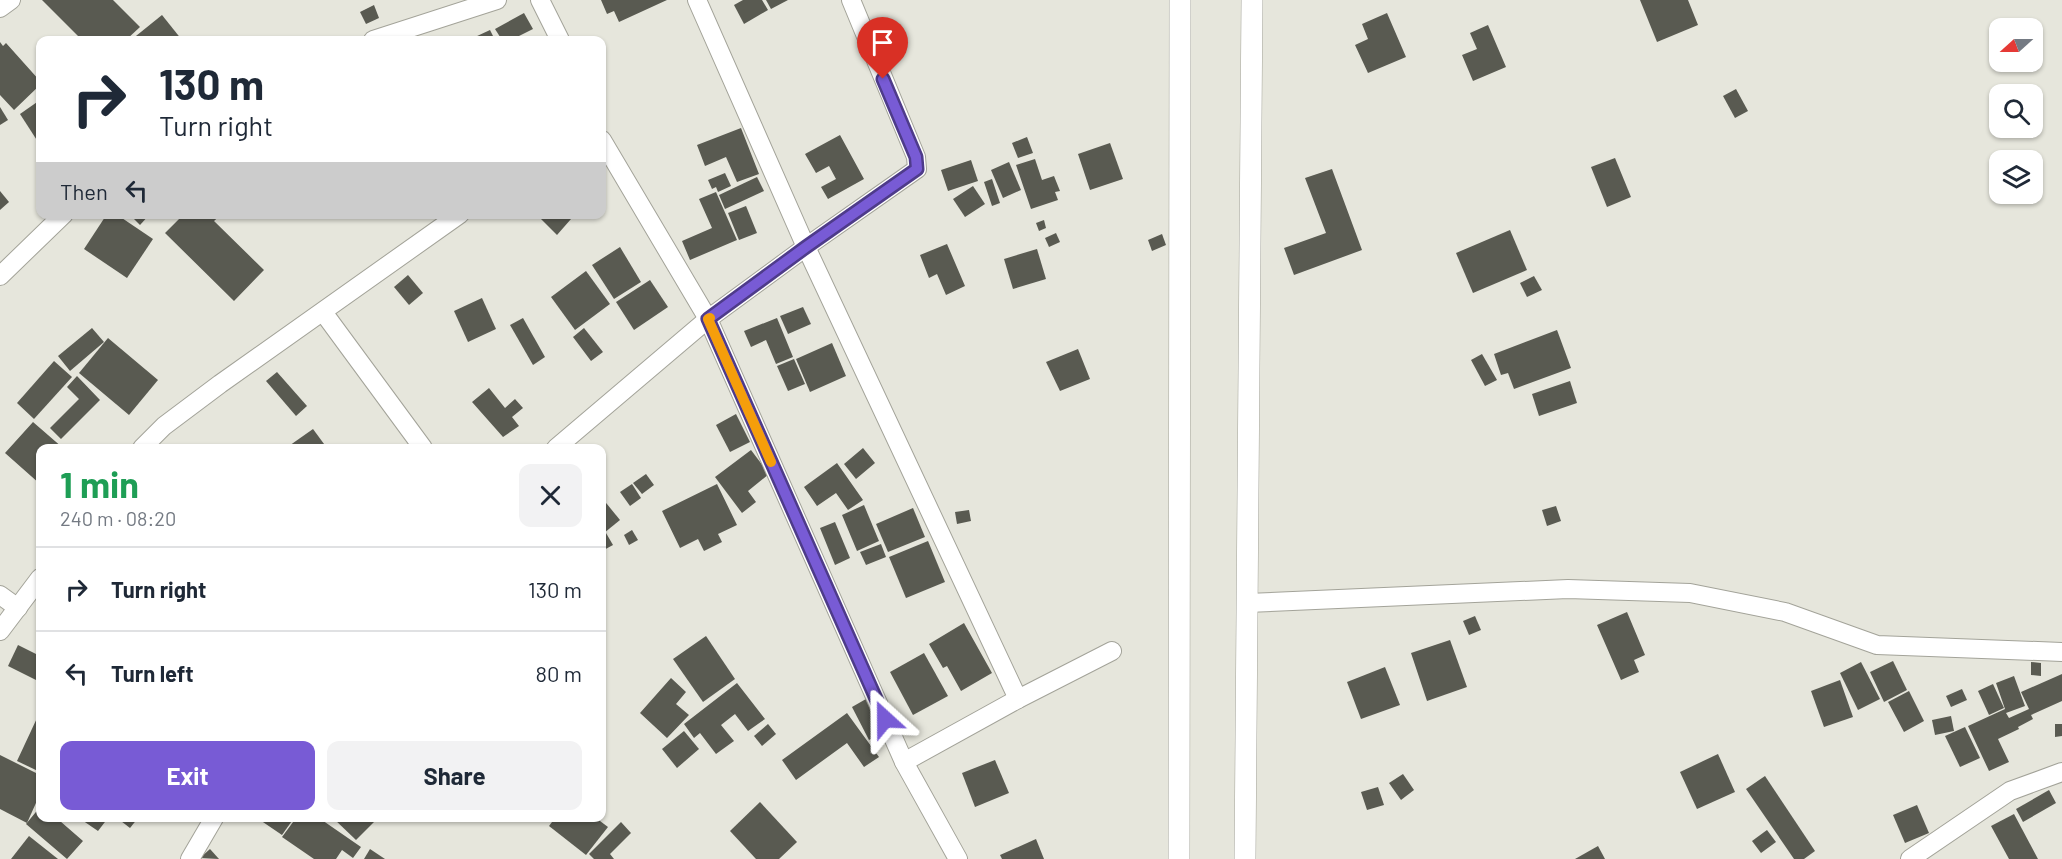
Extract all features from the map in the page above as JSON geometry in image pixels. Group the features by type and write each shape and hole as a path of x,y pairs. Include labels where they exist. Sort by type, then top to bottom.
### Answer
{"street":[{"path":"0,8 11,0"},
{"path":"386,36 497,0"},
{"path":"540,0 558,36"},
{"path":"697,0 806,247 1018,699"},
{"path":"561,444 708,319 917,169 916,157 851,0"},
{"path":"1179,0 1179,859"},
{"path":"1245,859 1252,0"},
{"path":"606,147 708,319 904,762 958,859"},
{"path":"0,276 59,219"},
{"path":"146,444 164,426 453,219"},
{"path":"323,312 420,444"},
{"path":"0,632 36,583"},
{"path":"1247,603 1568,589 1690,593 1785,612 1877,645 2062,652"},
{"path":"0,595 18,608"},
{"path":"904,762 1018,699 1112,651"},
{"path":"1910,859 2010,791 2062,772"},
{"path":"190,859 212,822"}],"building":[{"path":"42,0 113,0 140,27 130,36 78,36"},
{"path":"601,0 667,0 619,22 614,11 607,14"},
{"path":"743,0 762,0 768,10 744,24 734,5"},
{"path":"766,0 788,0 771,9"},
{"path":"1640,0 1688,0 1698,25 1657,42"},
{"path":"374,5 379,18 366,24 360,12"},
{"path":"524,13 533,29 519,36 499,36 495,29"},
{"path":"1387,13 1406,57 1368,73 1355,45 1368,39 1362,24"},
{"path":"162,15 179,36 136,36"},
{"path":"1488,25 1506,67 1473,81 1462,55 1477,49 1470,33"},
{"path":"490,30 493,36 477,36"},
{"path":"0,42 3,46 6,43 36,77 36,89 14,110 0,95"},
{"path":"1736,89 1748,111 1735,118 1723,96"},
{"path":"36,103 36,139 20,114"},
{"path":"0,107 8,120 0,125"},
{"path":"741,128 759,174 737,182 726,157 705,166 697,145"},
{"path":"840,135 864,179 828,199 821,187 836,179 829,166 816,173 805,154"},
{"path":"1027,137 1033,153 1018,158 1012,143"},
{"path":"1110,143 1123,179 1090,190 1078,154"},
{"path":"1615,158 1631,197 1607,207 1591,167"},
{"path":"1035,159 1042,180 1054,176 1060,191 1055,192 1058,200 1031,209 1016,165"},
{"path":"971,160 978,181 948,191 941,170"},
{"path":"1009,162 1021,190 1003,198 991,170"},
{"path":"1332,169 1362,250 1294,275 1284,248 1326,233 1305,178"},
{"path":"725,173 731,186 718,192 716,187 712,189 708,180"},
{"path":"757,177 764,191 725,209 719,195"},
{"path":"992,179 1000,203 992,206 984,182"},
{"path":"973,186 985,204 965,217 953,199"},
{"path":"0,191 9,202 0,210"},
{"path":"716,192 737,240 690,260 682,241 712,228 699,199"},
{"path":"746,206 757,233 739,240 728,213"},
{"path":"104,219 123,219 153,239 127,278 84,249"},
{"path":"134,219 145,219 140,225"},
{"path":"179,219 216,219 214,221 264,270 234,301 165,233"},
{"path":"541,219 571,219 557,235"},
{"path":"1044,220 1046,228 1039,231 1036,223"},
{"path":"1510,230 1527,270 1473,293 1456,253"},
{"path":"1056,233 1060,242 1049,247 1045,238"},
{"path":"1162,234 1166,245 1152,251 1148,240"},
{"path":"947,244 965,286 946,295 937,274 929,278 920,255"},
{"path":"620,247 641,282 614,299 592,265"},
{"path":"1037,249 1046,279 1013,289 1004,259"},
{"path":"586,271 610,304 575,330 551,297"},
{"path":"408,275 423,293 409,305 394,287"},
{"path":"1534,276 1542,290 1527,297 1520,283"},
{"path":"650,280 668,307 634,330 616,302"},
{"path":"482,298 496,329 468,342 454,311"},
{"path":"803,307 811,324 788,334 780,316"},
{"path":"523,318 545,357 533,365 510,325"},
{"path":"777,318 793,357 776,364 766,340 751,347 744,331"},
{"path":"92,328 104,342 70,371 58,356"},
{"path":"584,328 603,352 591,361 573,337"},
{"path":"1557,330 1571,368 1514,389 1508,373 1501,375 1494,354"},
{"path":"108,338 158,380 129,415 79,373"},
{"path":"832,343 846,376 810,392 796,359"},
{"path":"1078,349 1090,379 1060,391 1046,362"},
{"path":"1482,354 1497,380 1485,386 1471,360"},
{"path":"794,359 805,384 788,391 777,366"},
{"path":"54,361 72,377 34,419 17,403"},
{"path":"277,372 307,406 296,416 266,381"},
{"path":"77,376 100,400 61,439 50,428 79,399 67,387"},
{"path":"1570,381 1577,403 1539,416 1532,394"},
{"path":"489,388 505,408 515,399 523,408 512,417 519,426 503,437 472,402"},
{"path":"736,414 750,442 730,452 716,425"},
{"path":"33,422 58,444 36,444 36,480 5,453"},
{"path":"313,429 324,444 292,444"},
{"path":"863,448 875,463 856,479 844,464"},
{"path":"751,450 769,474 748,491 756,502 742,513 715,477"},
{"path":"837,463 863,500 848,510 836,493 817,506 804,487"},
{"path":"646,474 654,485 642,494 633,483"},
{"path":"632,484 641,498 630,506 620,492"},
{"path":"717,484 737,525 718,534 722,542 704,551 698,539 680,548 662,511"},
{"path":"606,503 620,520 606,531"},
{"path":"864,505 879,541 857,551 842,515"},
{"path":"1556,506 1561,521 1547,526 1542,510"},
{"path":"913,508 925,537 888,552 876,524"},
{"path":"969,510 971,521 957,524 955,512"},
{"path":"835,522 850,558 835,565 820,528"},
{"path":"632,530 638,540 629,545 624,535"},
{"path":"606,533 613,545 606,549"},
{"path":"928,541 945,582 906,598 889,557"},
{"path":"881,544 886,557 866,565 860,552"},
{"path":"1627,612 1645,655 1634,660 1639,672 1621,680 1597,625"},
{"path":"1475,616 1481,630 1469,635 1463,621"},
{"path":"964,623 992,673 961,691 947,666 943,668 929,644"},
{"path":"706,636 735,679 703,702 673,659"},
{"path":"1450,640 1467,687 1427,701 1411,653"},
{"path":"18,645 36,654 36,680 8,666"},
{"path":"924,653 948,696 913,715 890,672"},
{"path":"1893,661 1907,690 1884,702 1870,672"},
{"path":"1861,662 1880,699 1858,710 1840,673"},
{"path":"2031,662 2041,663 2041,676 2031,675"},
{"path":"1385,667 1400,705 1361,719 1347,682"},
{"path":"2062,674 2062,701 2031,715 2033,719 1998,739 2009,762 1989,771 1968,726 2005,709 1996,683 2014,676 2025,706 2006,713 2009,718 2029,709 2021,692"},
{"path":"671,678 686,692 676,704 689,715 667,738 640,713"},
{"path":"1840,680 1853,717 1824,727 1811,691"},
{"path":"737,683 765,719 748,731 735,714 721,725 734,741 716,754 700,733 694,738 684,724"},
{"path":"1993,684 2004,708 1989,715 1978,691"},
{"path":"1962,689 1967,700 1951,707 1946,696"},
{"path":"1909,691 1924,721 1904,732 1888,702"},
{"path":"866,699 883,732 869,740 852,707"},
{"path":"847,713 879,757 864,767 847,743 796,780 782,760"},
{"path":"1951,716 1954,731 1935,735 1932,720"},
{"path":"36,720 36,770 17,761"},
{"path":"768,724 776,734 762,746 754,736"},
{"path":"2055,724 2062,724 2062,736 2055,737"},
{"path":"1965,727 1980,758 1960,767 1945,736"},
{"path":"684,731 699,749 677,768 662,749"},
{"path":"1718,754 1735,792 1697,809 1680,772"},
{"path":"0,755 36,773 36,803 27,823 0,809"},
{"path":"995,760 1009,793 975,807 962,773"},
{"path":"1403,774 1414,790 1401,800 1389,783"},
{"path":"1765,776 1815,851 1804,859 1794,859 1746,789"},
{"path":"1378,787 1384,805 1367,810 1361,792"},
{"path":"2049,790 2056,803 2023,822 2016,809"},
{"path":"760,802 797,842 779,859 756,859 730,831"},
{"path":"1917,805 1929,833 1905,843 1893,815"},
{"path":"36,812 36,822 61,822 83,841 67,859 26,824"},
{"path":"2014,814 2038,859 2009,859 1991,826"},
{"path":"85,822 105,822 98,831"},
{"path":"122,822 135,822 130,828"},
{"path":"263,822 291,822 282,835"},
{"path":"293,822 325,822 361,847 353,858 342,850 336,859 314,859 282,837"},
{"path":"337,822 374,822 356,840"},
{"path":"552,822 601,822 608,827 586,855 549,826"},
{"path":"621,822 631,833 610,854 614,859 594,859 589,854"},
{"path":"1767,830 1776,842 1761,853 1752,841"},
{"path":"29,836 58,859 11,859"},
{"path":"1036,839 1044,859 1002,859 1000,855"},
{"path":"1598,846 1605,859 1575,859"},
{"path":"210,849 219,859 200,858"},
{"path":"370,849 385,859 364,859"}],"slow traffic":[{"path":"710,318 708,319 771,462"}],"route":[{"path":"883,79 916,157 917,169 708,319 885,719"}]}
